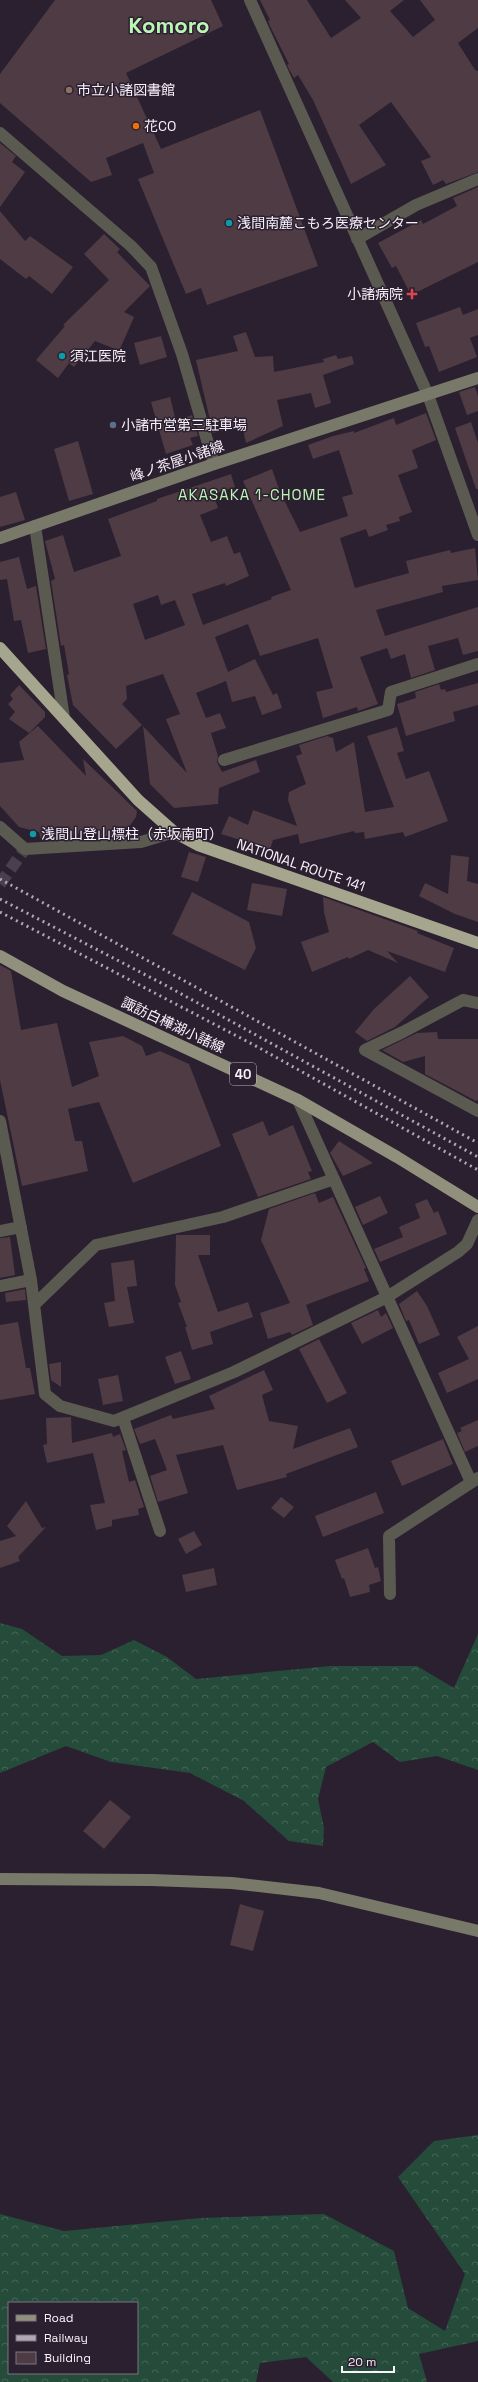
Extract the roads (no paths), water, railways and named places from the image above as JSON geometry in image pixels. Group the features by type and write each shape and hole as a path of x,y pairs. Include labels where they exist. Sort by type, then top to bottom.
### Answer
{"highway":[{"name":"NATIONAL ROUTE 141","path":"0,648 138,800 174,832 198,845 478,943"}],"main road":[{"name":"峰ノ茶屋小諸線","path":"0,538 214,464 478,378"},
{"name":"諏訪白樺湖小諸線","path":"0,956 63,991 298,1100 397,1157 478,1207"},
{"path":"0,1879 232,1883 319,1893 478,1931"}],"street":[{"path":"250,0 428,395 478,534"},
{"path":"0,133 136,251 151,267 182,354 214,464"},
{"path":"357,240 416,205 478,179"},
{"path":"35,526 64,718"},
{"path":"224,760 388,710 391,692 478,664"},
{"path":"0,827 25,849 141,842 174,832"},
{"path":"478,1003 463,1000 404,1032 365,1050 478,1111"},
{"path":"298,1100 387,1297 474,1480 388,1536 390,1594"},
{"path":"0,1121 31,1280 45,1394 60,1406 114,1421 234,1372 387,1297 458,1252 467,1244 478,1220"},
{"path":"34,1305 96,1245 223,1217 334,1179"},
{"path":"0,1231 21,1227"},
{"path":"0,1286 31,1280"},
{"path":"123,1418 160,1530"}],"tunnel":[{"path":"0,884 25,849"}],"railway":[{"path":"0,879 478,1143"},
{"path":"0,899 165,985 478,1157"},
{"path":"0,912 254,1045 478,1170"}],"place":[{"name":"市立小諸図書館","path":"69,90"},
{"name":"花CO","path":"136,126"},
{"name":"浅間南麓こもろ医療センター","path":"229,223"},
{"name":"小諸病院","path":"412,294"},
{"name":"須江医院","path":"62,356"},
{"name":"小諸市営第三駐車場","path":"113,425"},
{"name":"浅間山登山標柱（赤坂南町）","path":"33,834"}],"district":[{"name":"Komoro","path":"169,25"},
{"name":"AKASAKA 1-CHOME","path":"252,495"}]}
